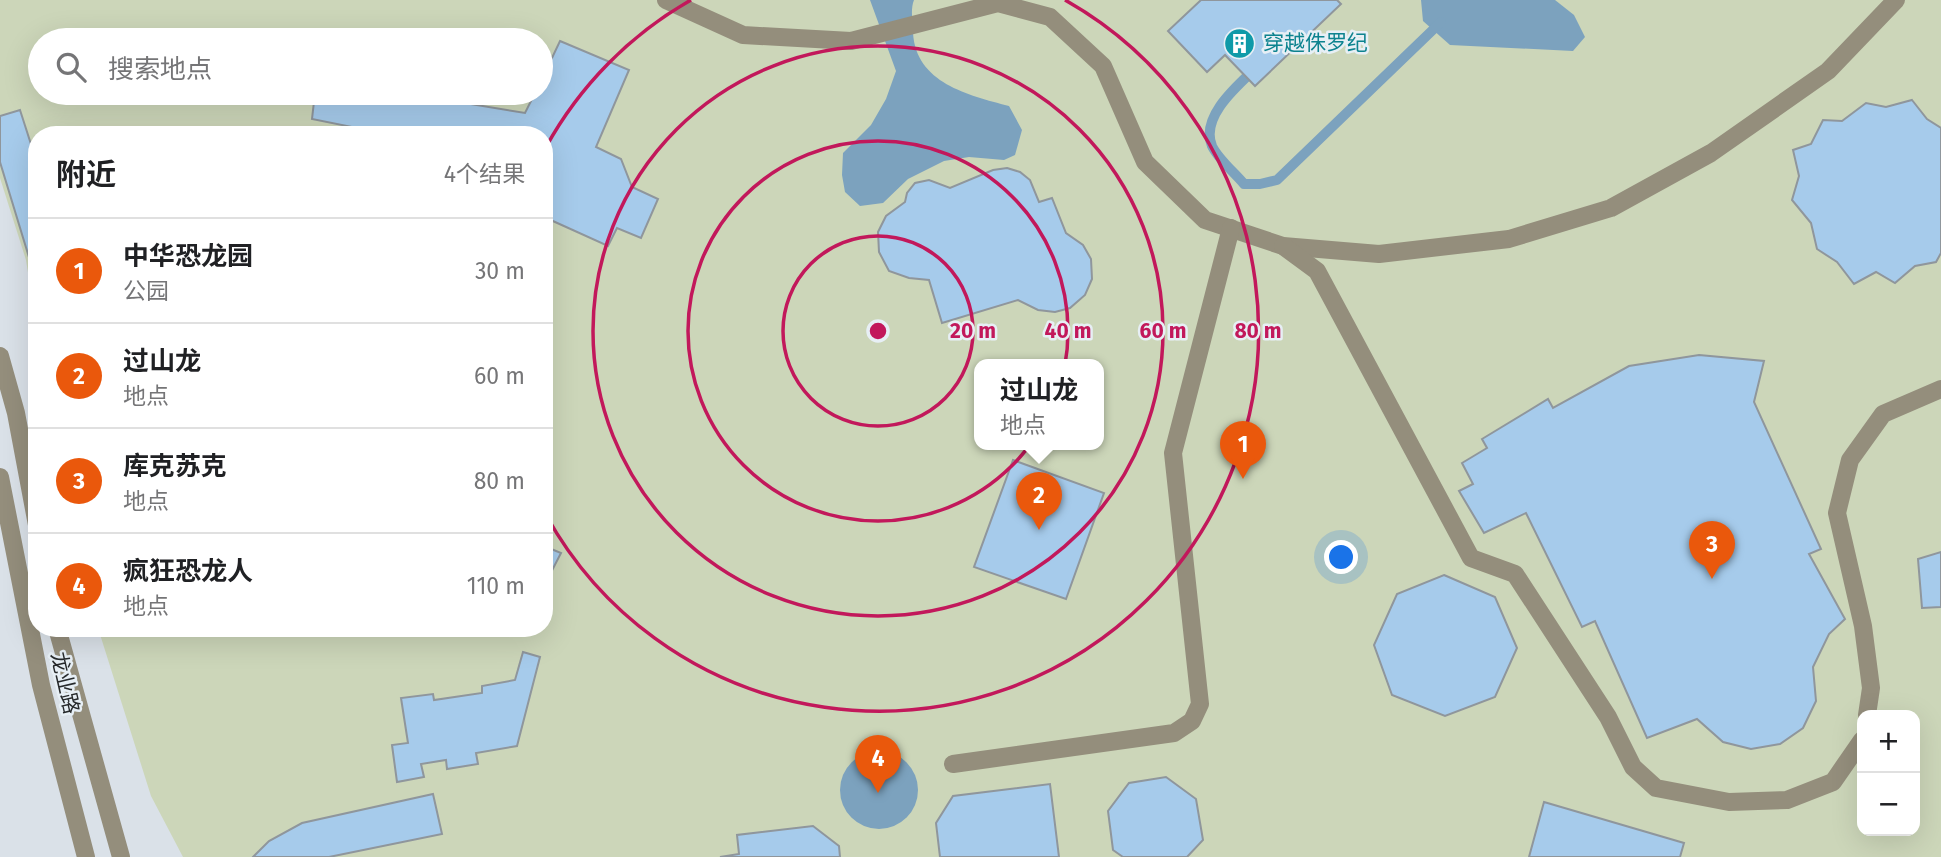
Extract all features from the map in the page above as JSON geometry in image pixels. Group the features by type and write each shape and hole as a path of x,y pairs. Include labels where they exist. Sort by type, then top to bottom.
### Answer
{"street":[{"path":"666,0 743,35 850,41 1001,1 1050,17 1102,66 1145,162 1205,220 1283,246 1392,253 1509,239 1611,208 1711,153 1828,71 1896,0"},
{"path":"953,764 1174,733 1192,722 1200,704 1173,453 1231,228"},
{"path":"1283,246 1317,271 1471,558 1515,575 1608,717 1633,767 1656,788 1729,802 1787,800 1833,782 1857,747"},
{"path":"0,356 16,413 28,477"},
{"path":"1868,710 1871,688 1863,626 1837,513 1850,460 1883,414 1941,389"},
{"name":"龙业路","path":"0,477 28,619"},
{"name":"龙业路","path":"32,637 41,685 86,857"},
{"name":"龙业路","path":"60,637 121,857"}],"green space":[{"path":"0,0 1941,0 1941,857 183,857 151,796 101,637 553,637 553,126 28,126 28,273 0,178"}],"water":[{"path":"870,0 914,0 913,33 916,50 923,64 934,75 961,91 1009,106 1022,130 1015,155 1004,160 969,157 944,161 908,179 883,203 860,206 845,192 842,175 843,153 871,125 886,99 896,71"},
{"path":"1421,0 1555,0 1574,15 1585,37 1573,51 1450,45 1423,21"},
{"path":"871,751 887,751 901,757 912,768 918,782 918,798 912,812 901,823 887,829 871,829 857,823 846,812 840,798 840,782 846,768 857,757"}],"building":[{"name":"穿越侏罗纪","path":"1201,0 1337,0 1341,4 1255,86 1225,55 1207,72 1168,31"},
{"path":"560,41 629,70 596,147 621,159 632,187 658,199 641,238 617,228 608,246 553,221 553,126 347,126 312,119 314,105 477,105 525,113 529,105 553,105 553,56"},
{"path":"1912,100 1927,119 1941,128 1941,253 1936,262 1915,266 1895,283 1876,272 1854,284 1837,262 1817,249 1811,223 1792,200 1799,176 1793,150 1811,144 1823,120 1842,121 1866,103 1886,107"},
{"path":"20,110 28,135 28,254 0,162 0,116"},
{"path":"1007,168 1020,172 1030,180 1039,202 1052,198 1066,233 1083,245 1091,259 1092,279 1085,295 1070,308 1055,312 1038,310 1018,300 942,323 929,280 909,278 889,271 879,252 878,232 886,216 905,202 907,193 915,183 929,180 950,188 993,170"},
{"path":"1699,355 1764,361 1754,402 1821,549 1809,554 1845,619 1829,634 1813,667 1816,701 1803,728 1780,744 1751,749 1723,742 1697,719 1647,738 1595,621 1582,627 1526,513 1484,533 1459,491 1473,484 1462,463 1487,448 1482,439 1548,399 1553,408 1629,366"},
{"path":"1013,460 1104,493 1066,599 974,567"},
{"path":"553,550 561,553 553,569"},
{"path":"1941,552 1941,607 1922,608 1918,559"},
{"path":"1444,575 1495,597 1517,648 1495,697 1445,716 1392,695 1374,645 1397,594"},
{"path":"523,652 540,657 517,746 476,753 478,764 447,769 446,760 421,764 424,777 397,782 392,745 408,743 401,698 433,694 434,700 482,693 482,686 515,680"},
{"path":"1166,777 1196,799 1203,840 1187,857 1123,857 1113,850 1108,811 1129,783"},
{"path":"1050,784 1059,857 940,857 936,823 953,796"},
{"path":"433,794 442,834 329,857 253,857 269,841 302,823"},
{"path":"1544,802 1684,843 1680,857 1529,857"},
{"path":"813,826 839,846 840,857 720,857 739,854 737,835"}],"waterway":[{"path":"1256,68 1222,103 1211,124 1212,146 1244,184 1277,180 1441,22"}],"place":[{"name":"穿越侏罗纪","path":"1240,43"},
{"name":"中华恐龙园","path":"1243,479"},
{"name":"过山龙","path":"1039,530"},
{"name":"库克苏克","path":"1712,579"},
{"name":"疯狂恐龙人","path":"878,793"}]}
